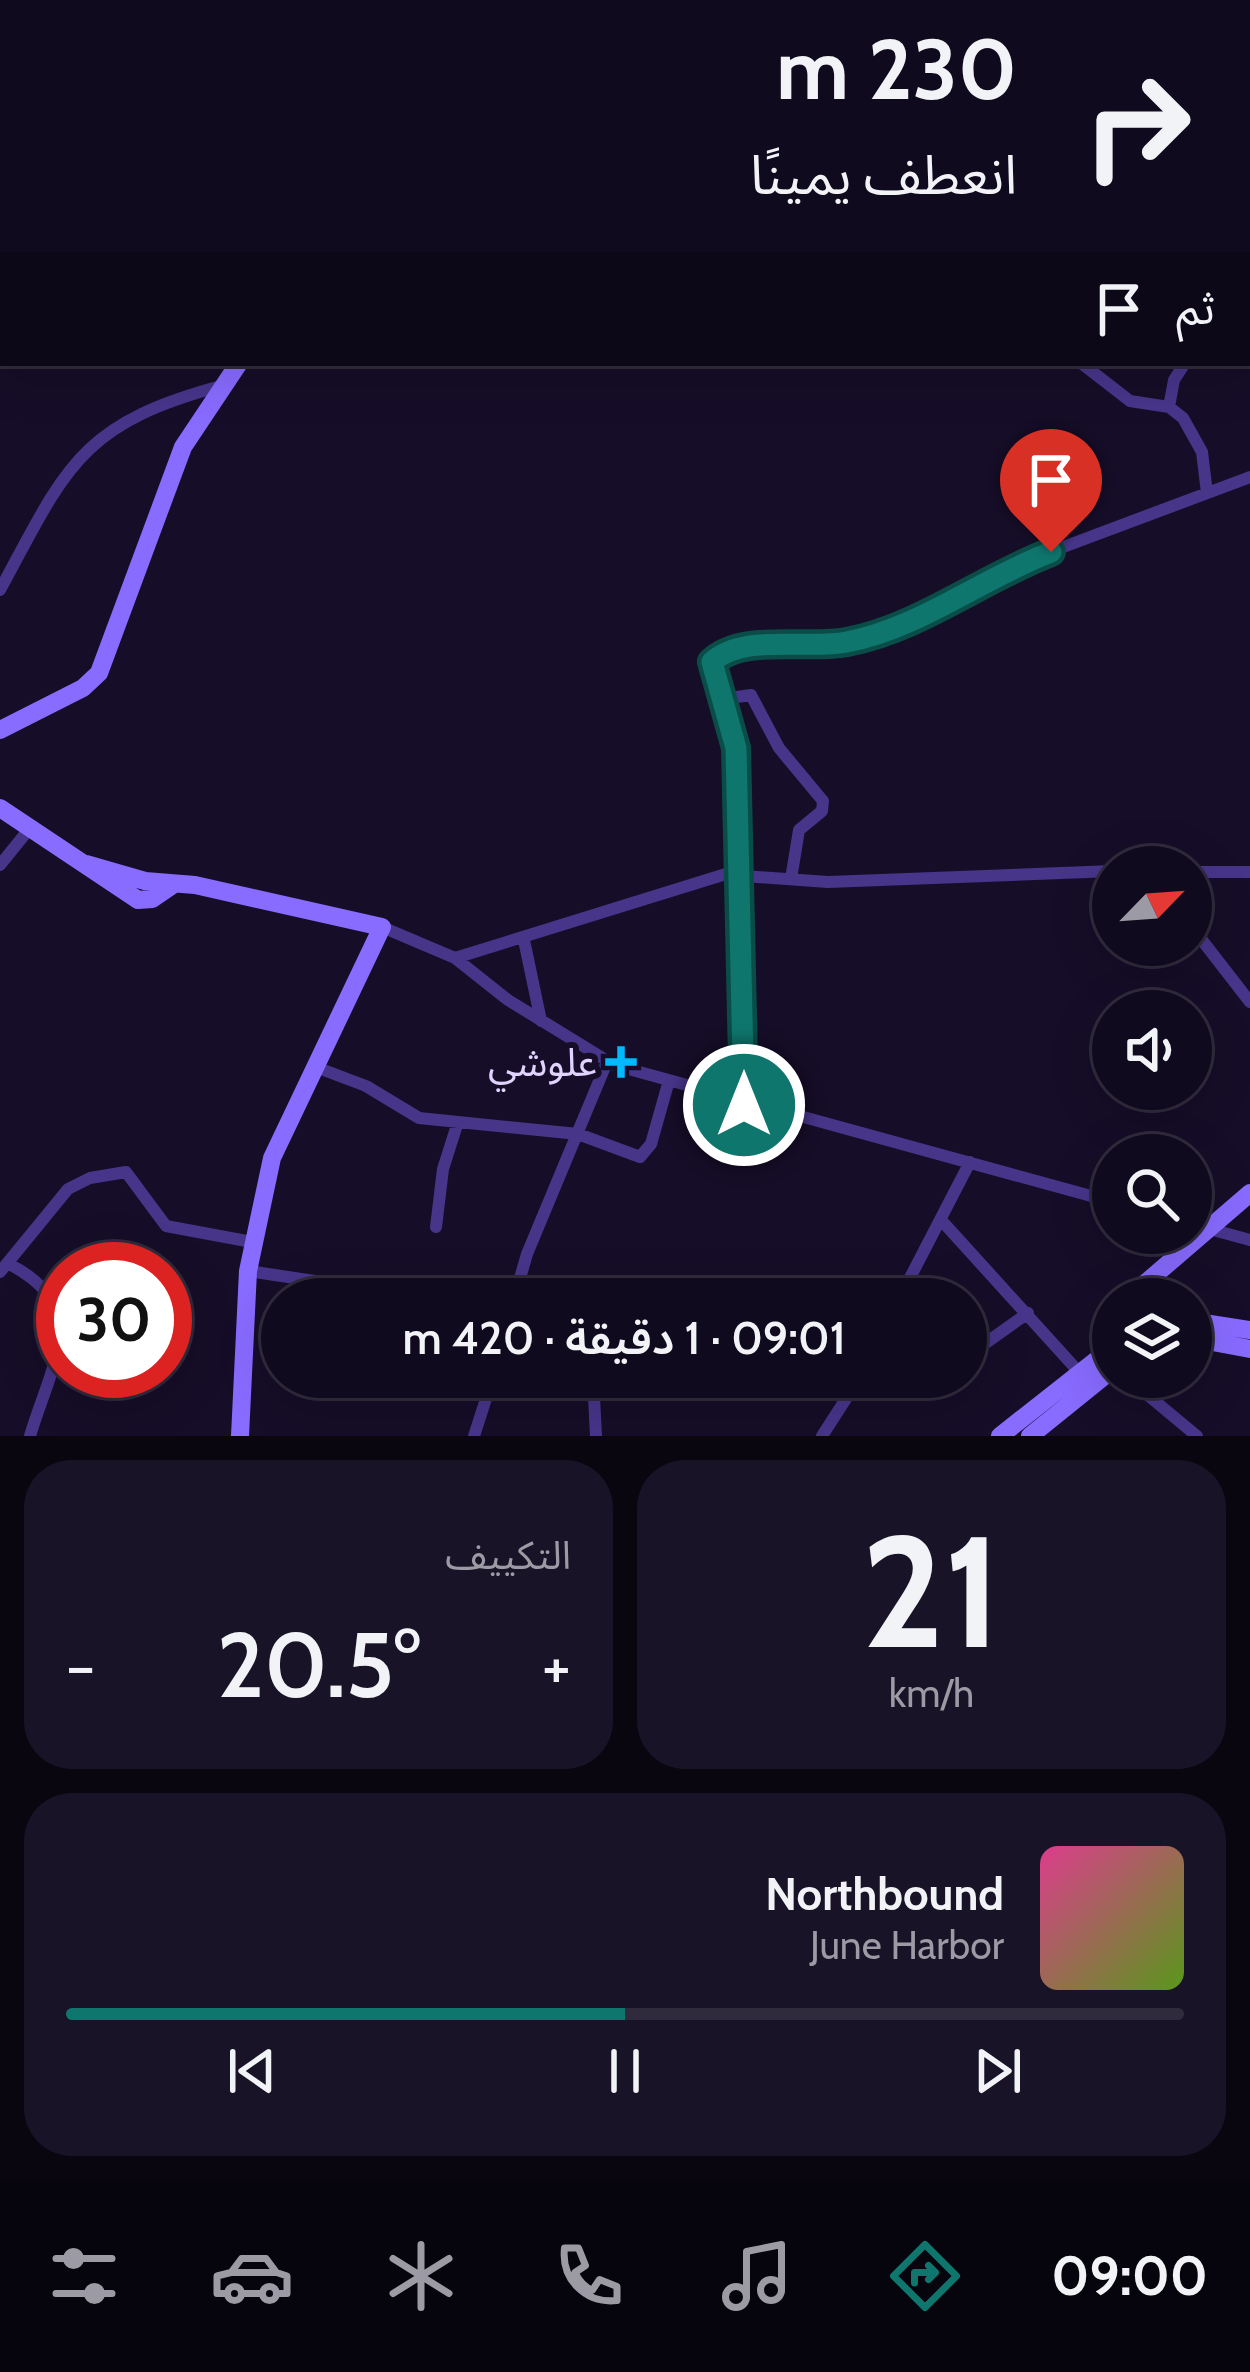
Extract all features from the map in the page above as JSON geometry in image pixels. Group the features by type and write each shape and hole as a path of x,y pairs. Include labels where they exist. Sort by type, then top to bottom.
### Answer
{"street":[{"path":"0,730 83,688 99,673 183,447 236,366"},
{"path":"1085,366 1130,401 1169,407 1199,444 1207,493"},
{"path":"1169,407 1174,380 1183,366"},
{"path":"0,590 53,488 99,438 142,410 221,386"},
{"path":"744,1105 742,872 735,736 712,662 724,653 843,643 882,633 1026,562 1250,477"},
{"path":"722,699 745,692 753,697 779,748 823,801 822,811 799,830 791,879"},
{"path":"0,808 144,902 174,884 382,927 455,958 607,1062 668,1084 1092,1196"},
{"path":"0,865 30,828"},
{"path":"455,958 742,872 791,879 1092,872"},
{"path":"1212,872 1250,872"},
{"path":"240,1436 248,1271 272,1158 382,927"},
{"path":"524,940 541,1021"},
{"path":"1212,953 1250,1001"},
{"path":"520,1278 607,1062"},
{"path":"313,1066 366,1086 419,1118 457,1125 509,1123 578,1134 640,1157 651,1144 668,1084"},
{"path":"436,1227 443,1169 457,1125"},
{"path":"911,1278 970,1162"},
{"path":"30,1436 62,1318 49,1289 5,1269 68,1189 90,1178 126,1172 166,1226 252,1242"},
{"path":"1212,1218 1250,1193"},
{"path":"942,1221 1078,1371"},
{"path":"1212,1230 1250,1240"},
{"path":"1148,1278 1171,1254"},
{"path":"248,1271 295,1278"},
{"path":"987,1342 1028,1313"},
{"path":"1212,1324 1250,1330"},
{"path":"1212,1342 1250,1349"},
{"path":"1005,1434 1078,1371 1092,1366"},
{"path":"1030,1436 1092,1376"},
{"path":"474,1436 486,1398"},
{"path":"594,1398 596,1436"},
{"path":"822,1436 847,1398"},
{"path":"1151,1398 1197,1436"}],"place":[{"name":"علوشي","path":"621,1062"}],"route":[{"path":"744,1105 743,876 736,748 712,662 740,648 824,646 882,633 1051,552"}]}
